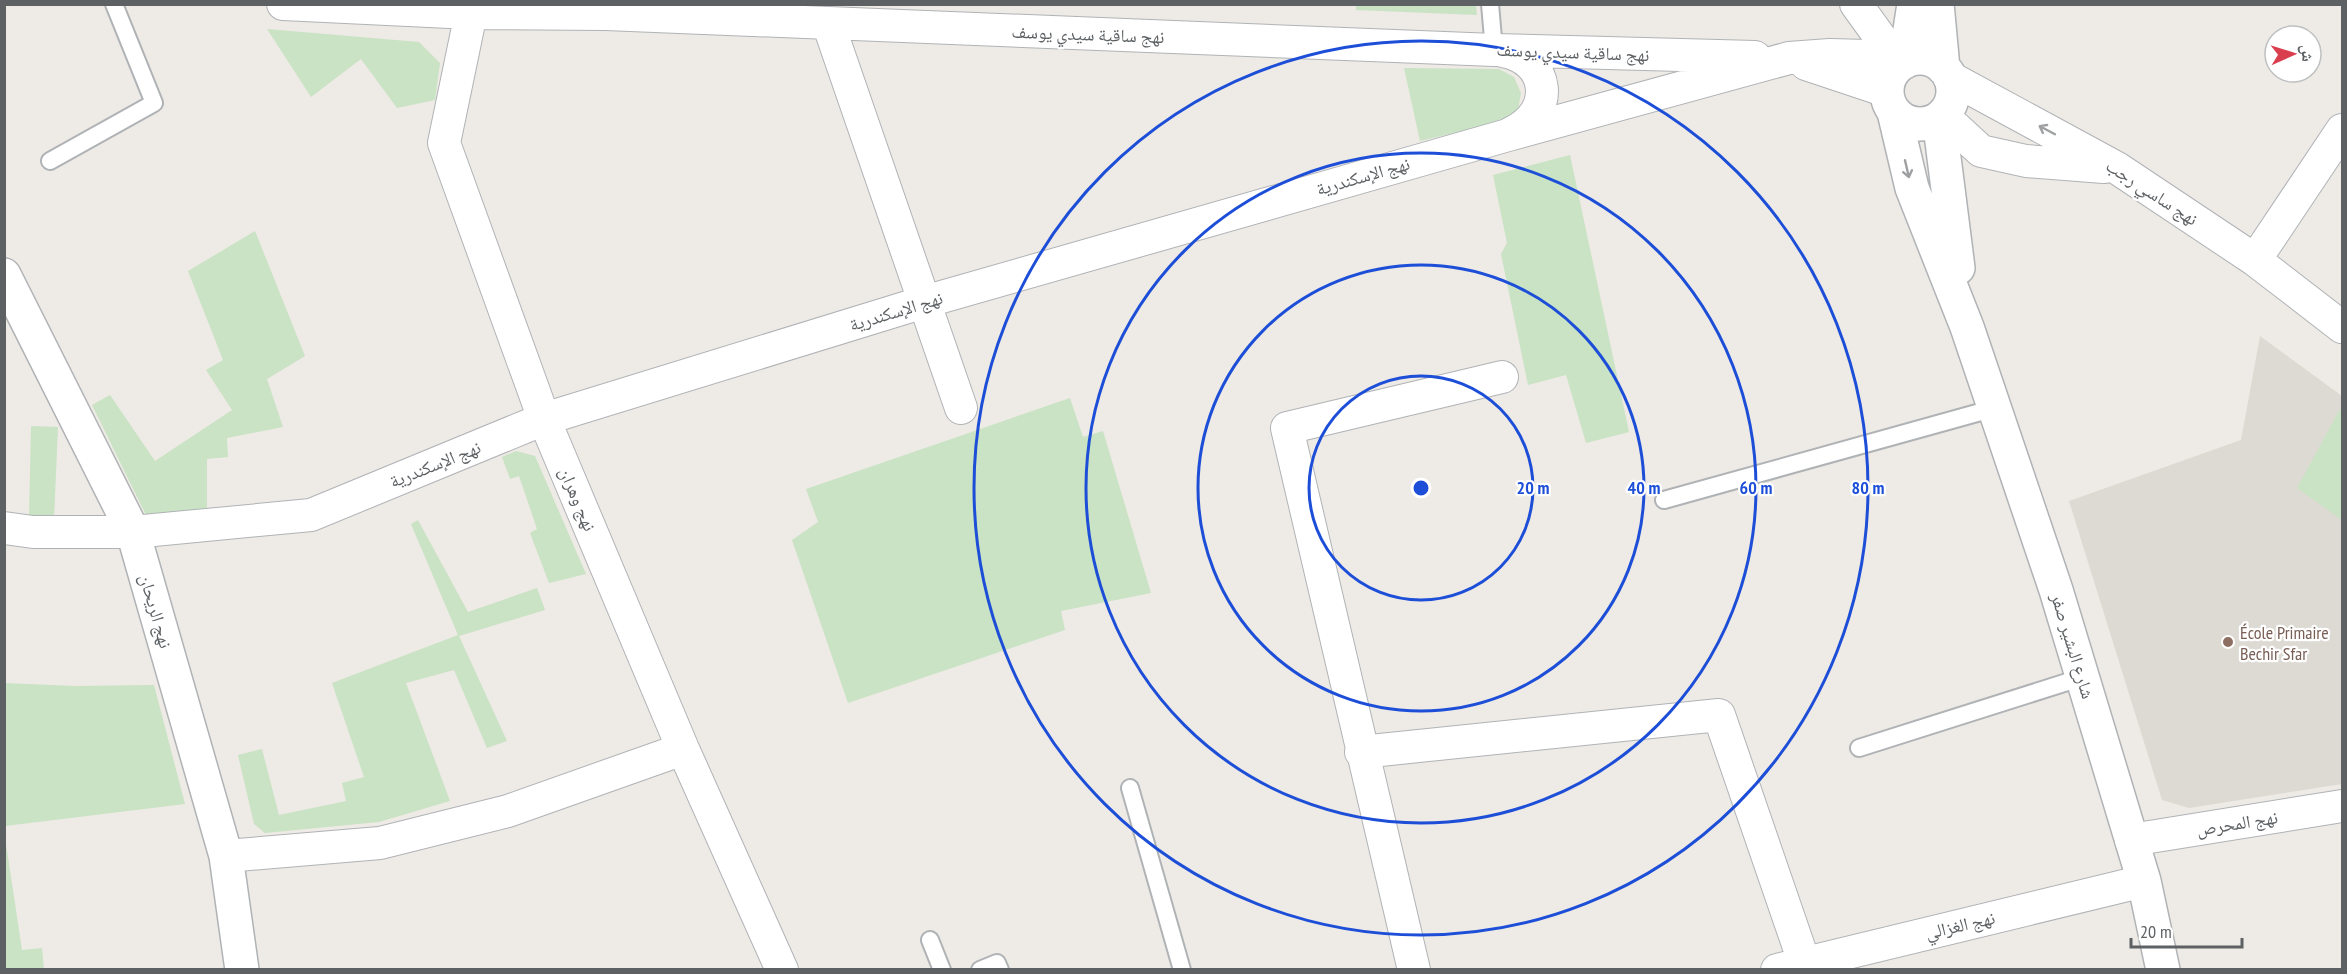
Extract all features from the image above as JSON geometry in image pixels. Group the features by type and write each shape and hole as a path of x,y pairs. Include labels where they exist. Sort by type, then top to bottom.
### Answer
{"street":[{"name":"نهج ساقية سيدي يوسف","path":"284,4 471,13 605,9 828,23 1494,50 1789,58"},
{"path":"1856,4 1897,83 1910,123 1930,123 1941,117 1952,98 1946,73 1937,4"},
{"path":"1897,83 1914,4"},
{"name":"نهج وهران","path":"471,13 444,143 544,419 683,749 782,969"},
{"path":"828,23 961,408"},
{"path":"1494,50 1509,52 1526,61 1538,76 1542,88 1542,100 1531,121 1522,129 1508,135"},
{"path":"1789,58 1830,55 1867,56 1897,83"},
{"name":"نهج الإسكندرية","path":"4,528 33,532 133,532 311,515 544,419 924,302 1508,135 1789,58"},
{"path":"1897,83 1925,59 1935,62 1946,73"},
{"name":"نهج ساسي رجب","path":"1946,73 2117,168 2255,260 2343,327"},
{"name":"شارع البشير صفر","path":"1897,83 1912,188 1967,327 2056,590 2144,881 2163,969"},
{"path":"1941,117 1981,151 2026,161 2117,168"},
{"name":"شارع البشير صفر","path":"1941,117 1951,223 1967,327"},
{"path":"2255,260 2343,130"},
{"name":"نهج الريحان","path":"4,275 133,532 226,856 242,969"},
{"path":"1414,969 1287,428 1502,377"},
{"path":"1362,752 1719,715 1790,966"},
{"path":"226,856 380,843 508,811 683,749"},
{"name":"نهج المحرص","path":"2131,840 2343,806"},
{"name":"نهج الغزالي","path":"1790,966 2144,881"}],"lane":[{"path":"50,161 154,103 114,4"},
{"path":"1490,4 1494,50"},
{"path":"1664,500 1995,408"},
{"path":"1859,748 2083,677"},
{"path":"1130,788 1182,969"},
{"path":"930,940 942,969"},
{"path":"980,969 997,963 1000,969"}],"shaded area":[{"name":"École Primaire Bechir Sfar","path":"2260,336 2342,396 2342,784 2189,808 2162,800 2069,501 2241,440"}],"green space":[{"path":"1356,5 1476,5 1477,15 1356,10"},
{"path":"267,29 419,42 440,63 435,100 397,108 361,59 311,97"},
{"path":"1404,68 1499,69 1514,77 1521,93 1518,110 1505,121 1420,141"},
{"path":"1570,155 1629,432 1586,443 1566,375 1528,385 1501,254 1507,243 1493,175"},
{"path":"255,231 305,356 267,379 283,427 227,438 228,457 207,459 207,515 146,515 92,405 110,395 155,461 232,410 206,370 223,360 188,271"},
{"path":"1070,398 1083,437 1103,431 1151,593 1061,611 1065,630 848,703 792,540 818,522 806,489"},
{"path":"2340,409 2342,411 2342,520 2297,488"},
{"path":"31,426 58,427 54,519 29,518"},
{"path":"516,451 535,456 586,574 549,583 530,533 537,529 519,476 510,479 502,457"},
{"path":"418,520 468,612 537,588 545,610 459,636 507,741 487,748 454,670 406,683 450,801 379,822 265,833 254,824 238,755 262,749 279,815 346,801 342,783 364,777 332,683 458,635 411,524"},
{"path":"4,683 75,686 154,685 185,804 5,826"},
{"path":"5,837 22,950 42,948 44,969 5,969"}],"place":[{"name":"École Primaire Bechir Sfar","path":"2228,642"}]}
